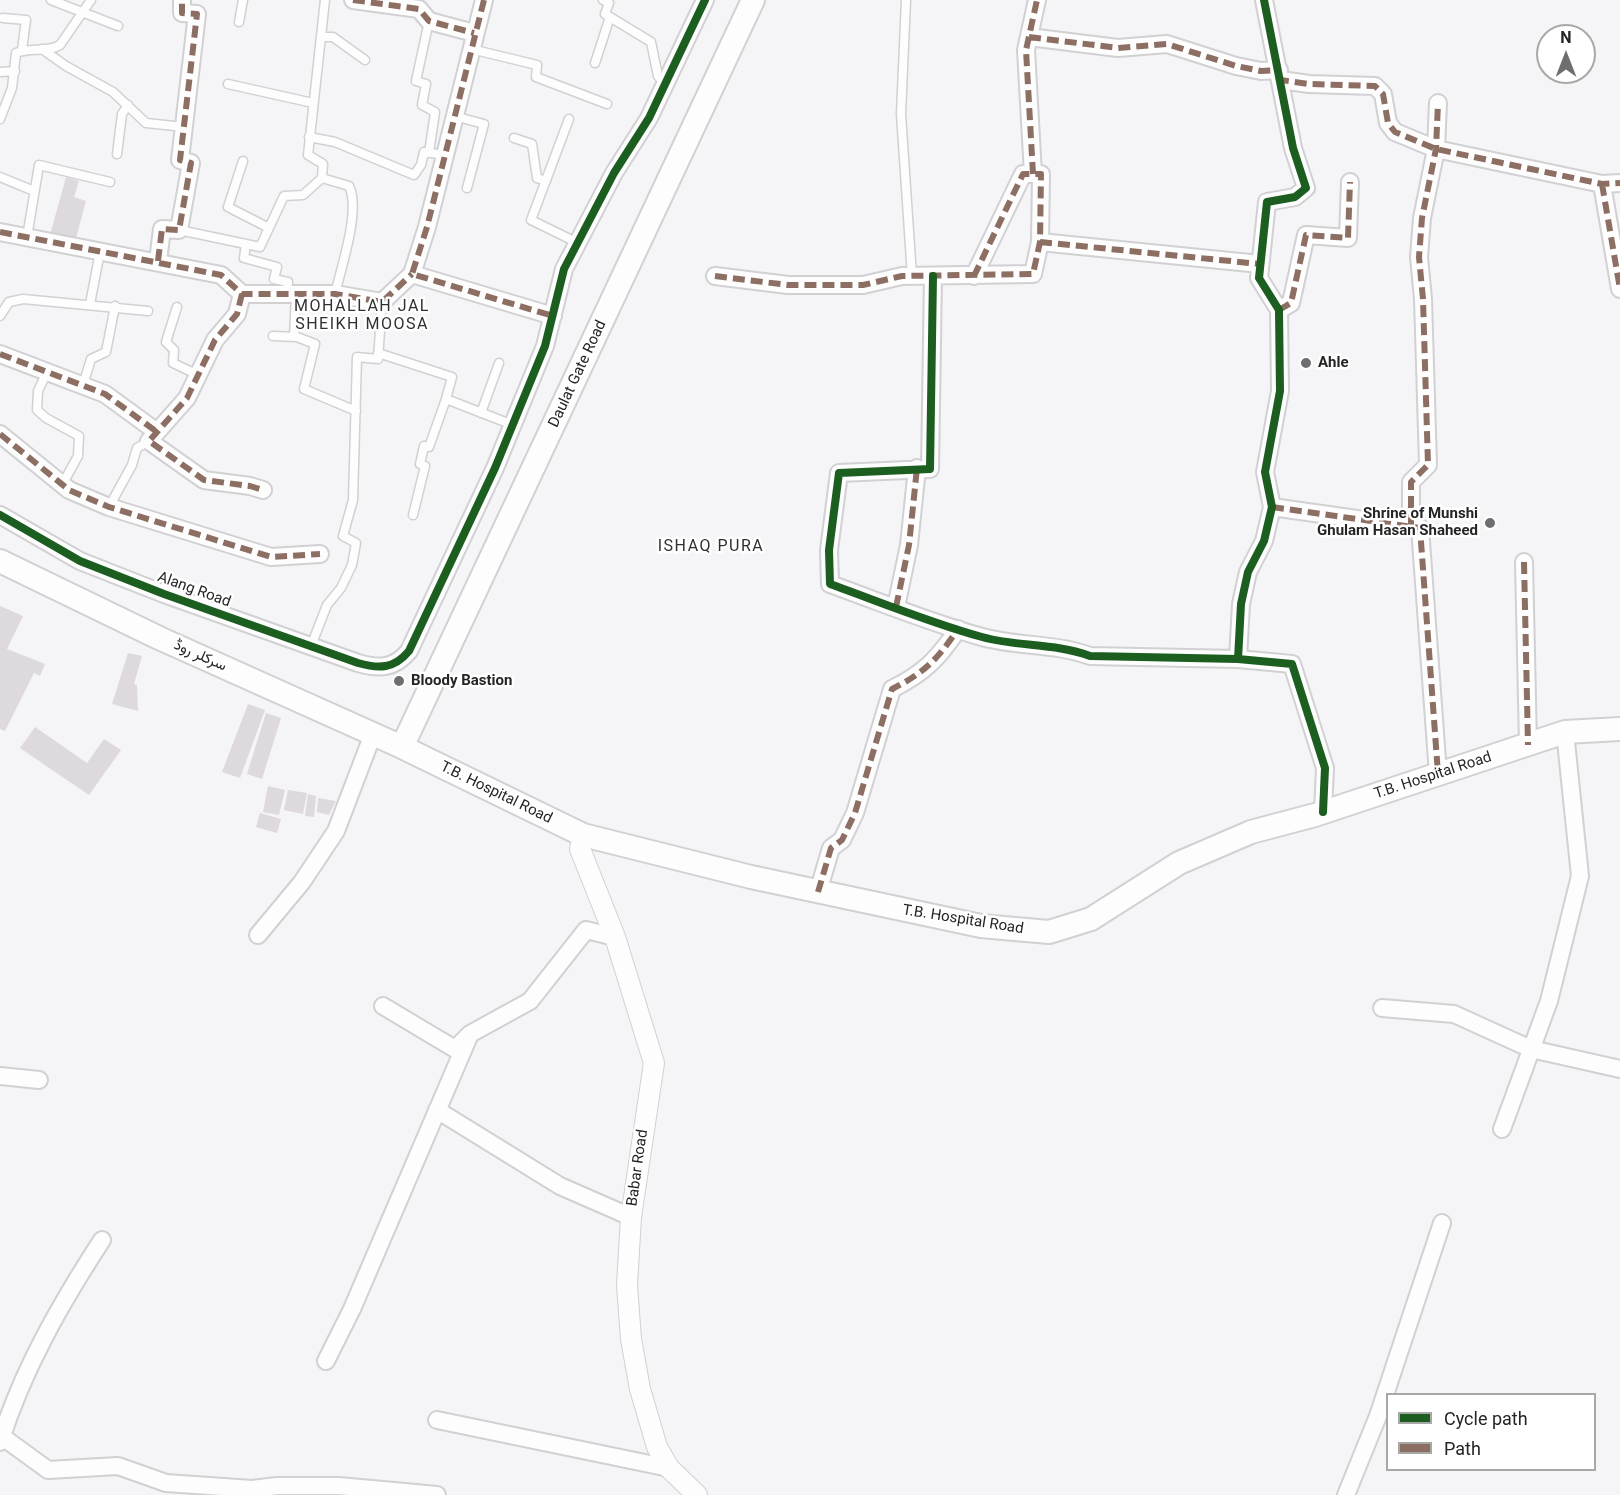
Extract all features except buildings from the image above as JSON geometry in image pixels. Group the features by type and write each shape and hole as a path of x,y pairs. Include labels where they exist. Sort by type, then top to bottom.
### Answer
{"main road":[{"name":"Daulat Gate Road","path":"402,747 753,0"},
{"name":"سرکلر روڈ","path":"0,561 159,638 402,747"},
{"name":"T.B. Hospital Road","path":"402,747 583,835 818,892 981,926 1049,932 1091,920 1179,863 1251,832 1323,812 1565,732 1620,729"}],"street":[{"path":"158,261 162,229 179,230 191,163 180,160 197,14 182,13 182,0"},
{"path":"353,0 391,3 419,9 429,21 472,41"},
{"path":"0,232 158,261 220,275 242,294 335,294 382,302 412,274 427,227 437,154 454,116 484,0"},
{"path":"513,425 545,346 564,269 614,174 649,118 705,0"},
{"path":"1033,174 1026,50 1037,0"},
{"path":"1238,659 1241,604 1248,572 1264,541 1272,507 1265,472 1280,391 1279,310 1259,278 1267,202 1295,197 1306,188 1293,147 1264,0"},
{"path":"1029,37 1118,48 1167,44 1236,66 1319,85 1375,86 1383,94 1388,123 1395,132 1436,149 1602,184 1620,183"},
{"path":"1412,526 1411,482 1428,465 1423,299 1419,257 1422,218 1436,149 1438,103"},
{"path":"715,276 789,285 863,285 912,276 974,276 1033,274 1040,242 1041,174 1023,174 974,276"},
{"path":"1279,310 1291,303 1306,235 1348,238 1350,182"},
{"path":"1602,184 1620,290"},
{"path":"1040,242 1260,264"},
{"path":"412,274 553,316"},
{"path":"933,276 930,469 839,473 829,556 830,584 993,639 1068,648 1090,656 1238,659 1292,664 1325,768 1323,812"},
{"path":"153,436 187,398 215,340 237,314 242,294"},
{"path":"0,354 105,394 204,480 263,490"},
{"name":"Alang Road","path":"0,515 80,561 366,665 388,667 401,660 409,651 513,425"},
{"path":"0,434 62,485 109,507 271,556 320,554"},
{"path":"896,607 909,545 917,468"},
{"path":"1272,507 1420,528 1438,774"},
{"path":"1524,562 1528,745"},
{"path":"818,892 831,848 842,840 855,813 892,689 917,676 940,657 958,629"},
{"path":"1502,1129 1549,1001 1581,876 1565,732"},
{"path":"258,935 302,882 336,831 373,734"},
{"name":"Babar Road","path":"583,835 580,849 615,937 654,1063 631,1217 627,1285 631,1339 640,1389 654,1438 669,1468 697,1495"},
{"path":"383,1006 455,1049 470,1034 530,1001 586,930 615,937"},
{"path":"1382,1008 1454,1014 1531,1049 1620,1070"},
{"path":"326,1361 470,1034"},
{"path":"0,1076 39,1080"},
{"path":"437,1110 560,1186 631,1217"},
{"path":"1346,1495 1378,1416 1442,1223"},
{"path":"102,1239 65,1296 35,1352 1,1438 48,1470 118,1466 166,1483 252,1489 277,1486 339,1486 437,1495"},
{"path":"437,1420 669,1468"}],"lane":[{"path":"51,0 80,14 118,26"},
{"path":"0,119 12,88 16,53 22,50 54,49 60,45 91,0"},
{"path":"239,22 243,0"},
{"path":"179,230 260,247 284,196 303,195 322,178 323,164 308,155 325,0"},
{"path":"603,0 609,3 605,14 651,42 658,76 665,84"},
{"path":"906,0 901,114 912,276"},
{"path":"595,63 610,17"},
{"path":"3,18 26,20 22,50"},
{"path":"309,137 335,142 414,175 421,165 424,152 437,154 435,112 422,105 426,84 416,81 429,21"},
{"path":"321,37 333,37 365,60"},
{"path":"472,41 537,65 536,77 606,104"},
{"path":"42,49 66,66 113,92 147,123 184,127"},
{"path":"0,72 15,70"},
{"path":"228,84 313,103"},
{"path":"117,154 122,114 128,105"},
{"path":"454,116 484,124 467,188"},
{"path":"569,119 531,220 578,243"},
{"path":"514,138 532,144 537,178 546,181"},
{"path":"243,161 228,207 269,228"},
{"path":"27,237 39,165 110,182"},
{"path":"0,177 34,191"},
{"path":"322,178 349,186 353,195 353,210 335,294"},
{"path":"246,244 244,258 276,267 274,279 288,282 294,337"},
{"path":"90,304 100,252"},
{"path":"0,316 9,302 23,299 115,306 148,311"},
{"path":"311,646 327,605 341,588 352,565 356,543 344,536 352,500 357,357 378,359 382,302"},
{"path":"83,385 91,359 106,352 115,306"},
{"path":"177,307 165,342 174,350 173,363 198,375"},
{"path":"273,336 294,337 315,344 304,389 356,411"},
{"path":"378,353 452,376 429,447 424,446 420,464 425,466 413,515"},
{"path":"481,413 499,363"},
{"path":"47,372 38,391 36,410 79,436 78,456 62,485"},
{"path":"446,399 513,425"},
{"path":"109,507 132,465 137,448 153,436"}],"marked path":[{"path":"158,261 162,229 179,230 191,163 180,160 197,14 182,13 182,0"},
{"path":"353,0 419,9 429,21 474,33"},
{"path":"484,0 427,227 412,274 553,316"},
{"path":"1033,174 1026,50 1037,0"},
{"path":"1029,37 1118,48 1167,44 1236,66 1261,71 1279,70"},
{"path":"1282,84 1281,80 1309,84 1375,86 1383,94 1388,123 1395,132 1436,149 1602,184 1620,183"},
{"path":"1411,526 1411,482 1428,465 1423,299 1419,257 1422,218 1436,149 1438,103"},
{"path":"715,276 788,285 863,285 902,276 1033,274 1040,242 1041,174 1023,174 974,276"},
{"path":"1279,310 1291,303 1306,235 1348,238 1350,182"},
{"path":"1602,184 1620,289"},
{"path":"0,232 221,275 242,294 335,294 382,302 412,274"},
{"path":"1040,242 1260,264"},
{"path":"242,294 237,314 215,340 187,398 149,441 204,480 263,490"},
{"path":"0,354 105,394 157,432"},
{"path":"0,434 69,490 109,507 271,557 320,554"},
{"path":"896,607 909,545 917,468"},
{"path":"1272,507 1420,528 1438,774"},
{"path":"1524,562 1528,745"},
{"path":"818,892 831,848 842,840 855,813 892,689 930,664 958,629"}],"cycle path":[{"path":"0,515 80,561 164,594 358,663 379,667 398,661 409,651 495,468 545,346 564,269 614,173 649,118 705,0"},
{"path":"1238,659 1241,604 1248,572 1264,541 1272,507 1265,472 1280,391 1279,310 1259,278 1267,202 1295,197 1306,188 1293,148 1264,0"},
{"path":"933,276 930,469 839,473 829,550 830,584 944,625 996,640 1063,649 1090,656 1238,659 1292,664 1325,768 1323,812"}],"place":[{"name":"Ahle","path":"1306,363"},
{"name":"Shrine of Munshi Ghulam Hasan Shaheed","path":"1490,523"},
{"name":"Bloody Bastion","path":"399,681"}],"district":[{"name":"MOHALLAH JAL SHEIKH MOOSA","path":"362,316"},
{"name":"ISHAQ PURA","path":"711,547"}]}
